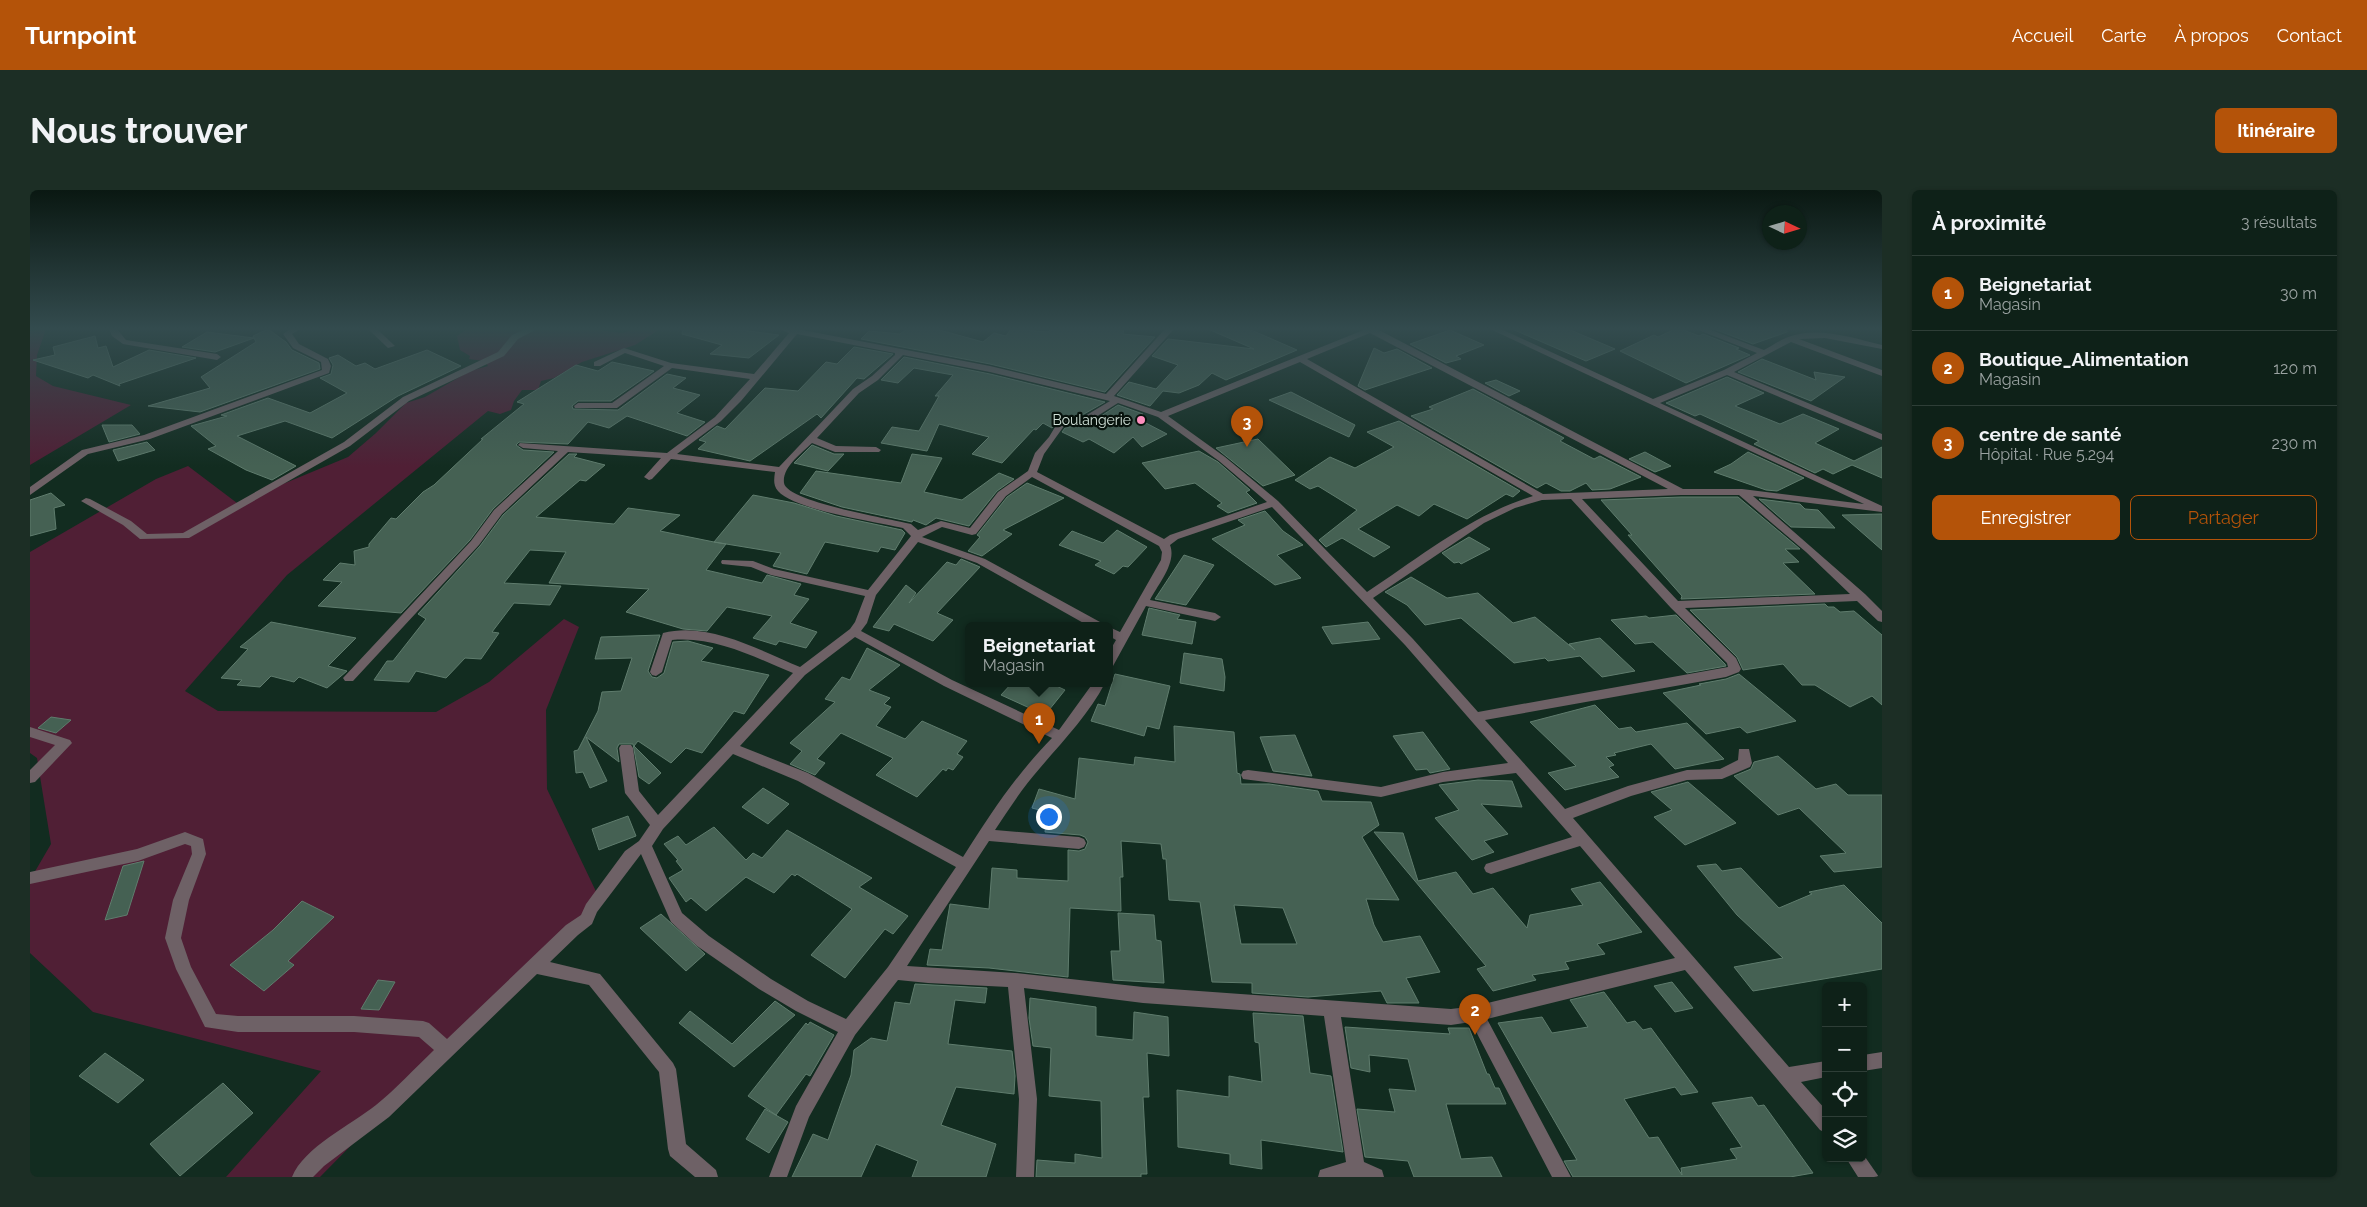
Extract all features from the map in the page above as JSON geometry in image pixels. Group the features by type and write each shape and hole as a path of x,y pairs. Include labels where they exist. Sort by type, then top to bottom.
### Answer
{"street":[{"path":"30,492 85,452 146,437 315,375"},
{"path":"86,502 126,523 144,537 185,536 348,444 406,399 457,375"},
{"path":"578,406 614,406 656,375"},
{"path":"743,375 757,377"},
{"path":"878,375 856,391 781,470 778,482 783,491 804,501 906,526 916,536 982,561 1091,622"},
{"path":"1015,375 1112,398 1161,415 1222,459 1274,503 1367,597 1520,767 1583,838 1822,1119"},
{"path":"301,1177 317,1159 383,1112 534,966 587,919 591,909 626,861 644,845 658,825 801,672 854,632 861,623 871,594 916,536 941,524 972,532 1002,494 1032,473 1040,453 1053,438 1061,424 1088,418 1112,398 1131,375"},
{"path":"1161,415 1261,375"},
{"path":"1329,375 1541,497"},
{"path":"1458,375 1681,492"},
{"path":"1595,375 1882,508"},
{"path":"1654,402 1720,375"},
{"path":"1735,375 1882,437"},
{"path":"649,477 668,456 718,419 757,377"},
{"path":"811,439 835,449 876,450"},
{"path":"523,445 668,456 781,470"},
{"path":"349,678 475,543 498,512 566,449"},
{"path":"1032,473 1164,544 1167,552 1166,560 1113,655"},
{"path":"1367,597 1480,521 1511,506 1541,497 1681,492 1742,492 1882,508"},
{"path":"1742,492 1861,597 1882,618"},
{"path":"1475,717 1726,673 1735,669 1732,661 1675,605 1575,497"},
{"path":"1164,544 1174,537 1274,503"},
{"path":"726,562 753,564 771,572 871,594"},
{"path":"1675,605 1861,597"},
{"path":"1142,602 1215,617"},
{"path":"854,632 948,683 1061,737"},
{"path":"1113,633 1122,638"},
{"path":"656,672 667,636 680,634 700,635 801,672"},
{"path":"778,1177 802,1112 849,1029 894,972 966,865 1008,798 1034,765 1061,737 1096,687"},
{"path":"30,732 65,743 30,778"},
{"path":"626,748 632,793 658,825"},
{"path":"732,748 803,776 872,816 966,865"},
{"path":"1563,816 1628,791 1687,775 1722,774 1744,763 1744,753"},
{"path":"1248,774 1381,792 1442,777 1520,767"},
{"path":"985,835 1041,842 1079,843"},
{"path":"30,878 138,855 185,838 198,843 199,854 181,900 173,938 184,969 211,1021 238,1024 354,1024 423,1029 447,1050"},
{"path":"1491,868 1583,838"},
{"path":"644,845 676,917 696,935 765,984 802,1006 849,1029"},
{"path":"894,972 928,976 1015,980 1143,995 1451,1016 1475,1014 1688,962"},
{"path":"534,966 594,979 667,1069 677,1149 709,1177"},
{"path":"1015,980 1028,1099 1025,1177"},
{"path":"1331,1008 1356,1168"},
{"path":"1475,1014 1562,1177"},
{"path":"1867,1062 1882,1060"},
{"path":"1785,1076 1822,1070"},
{"path":"1858,1162 1870,1177"},
{"path":"1327,1177 1356,1168 1375,1177"}],"shaded area":[{"path":"30,375 36,375 53,386 131,405 30,465"},
{"path":"463,375 559,375 541,381 538,390 522,390 514,401 511,410 500,414 488,411 287,575 185,691 218,711 436,712 489,682 564,619 579,627 546,710 547,789 602,904 447,1048 320,1177 226,1177 321,1071 93,1012 30,953 30,880 51,844 37,758 30,753 30,552 156,479 188,466 237,503 348,457 376,433 406,403 425,397"}],"building":[{"path":"79,375 93,375 88,378"},
{"path":"93,375 145,375 119,384 120,386"},
{"path":"204,375 303,375 200,412 148,406 210,388 201,377"},
{"path":"328,375 442,375 398,396 332,438 285,421 237,436 296,466 272,480 246,470 208,449 216,446 191,426 227,416 221,415 268,398 310,413 347,393 320,378"},
{"path":"560,375 648,375 611,401 578,401 572,406 573,409 618,410 666,375 672,375 686,378 673,388 700,395 677,413 705,422 687,436 627,416 609,428 588,422 568,444 519,442 516,445 523,450 554,452 493,509 470,540 401,613 318,606 342,582 323,580 340,563 355,565 354,551 369,547 369,544 391,518 396,519 423,492 434,485 483,439 481,439 524,404 517,402"},
{"path":"813,375 869,375 864,379 857,378 821,418 817,414 750,461 698,449 706,442 699,440 717,426 725,429 765,388 798,391"},
{"path":"886,375 906,375 898,383 881,380"},
{"path":"953,375 994,375 1105,402 1084,414 1058,420 1052,428 1043,423 1036,430 1034,429 1002,463 972,454 989,437 939,424 927,451 881,443 892,427 919,431 939,396 935,396"},
{"path":"1035,375 1120,375 1105,392"},
{"path":"1169,375 1210,375 1199,385 1179,393 1163,391 1150,406 1117,395 1129,382 1156,389"},
{"path":"1216,375 1238,375 1226,380"},
{"path":"1363,375 1410,375 1365,390 1358,386"},
{"path":"1670,375 1704,375 1686,383"},
{"path":"1746,375 1803,375 1816,380 1815,375 1845,377 1811,401"},
{"path":"1727,377 1764,393 1735,406 1780,424 1803,414 1839,429 1815,443 1854,461 1882,447 1882,478 1852,465 1833,474 1823,469 1815,473 1754,444 1759,441 1700,414 1695,416 1666,403"},
{"path":"1496,380 1520,391 1509,396 1485,383"},
{"path":"1473,389 1564,438 1560,441 1594,459 1600,456 1641,477 1610,489 1592,490 1586,483 1570,491 1561,491 1546,483 1537,488 1411,416 1433,409 1429,407"},
{"path":"1291,392 1355,425 1349,437 1269,400"},
{"path":"1118,405 1143,414 1140,418 1147,421 1144,422 1167,434 1142,447 1133,437 1114,453 1089,439 1083,442 1062,432 1065,428 1092,422"},
{"path":"1399,421 1520,491 1513,497 1506,494 1467,519 1434,504 1419,516 1397,505 1358,529 1390,547 1374,557 1342,538 1326,547 1319,540 1357,510 1318,486 1310,489 1295,480 1330,457 1355,468 1394,447 1367,432"},
{"path":"102,425 132,425 140,434 109,442"},
{"path":"1258,439 1295,475 1263,486 1216,448"},
{"path":"147,442 155,450 118,461 113,450"},
{"path":"812,445 834,454 844,454 828,471 794,463"},
{"path":"1199,451 1218,462 1250,490 1246,492 1257,503 1228,513 1217,506 1222,503 1195,483 1165,489 1142,463"},
{"path":"1645,452 1671,466 1655,472 1629,459"},
{"path":"1748,452 1804,478 1777,491 1766,490 1714,472 1731,464"},
{"path":"569,454 577,454 574,457 605,465 586,481 580,480 536,517 614,524 628,508 680,515 660,531 726,544 706,570 762,583 767,575 801,584 794,595 809,599 790,623 817,632 806,648 779,641 776,645 753,638 772,616 727,607 707,631 683,629 626,612 649,589 549,583 566,552 530,550 504,583 561,586 550,605 514,603 492,632 499,633 481,659 465,658 446,678 416,671 409,682 374,680 387,661 393,661 426,619 418,614 480,546 503,515"},
{"path":"912,454 942,458 924,492 962,500 999,473 1014,479 997,491 969,526 936,518 926,525 913,520 912,522 842,507 800,493 816,471 901,483"},
{"path":"1027,483 1064,498 1003,530 1012,534 982,556 968,551 980,537 977,535 1007,497"},
{"path":"51,493 65,505 54,508 56,529 30,536 30,500"},
{"path":"753,495 794,503 836,516 902,530 905,533 895,550 881,547 878,552 825,542 807,574 773,566 781,553 714,542"},
{"path":"1738,497 1800,549 1785,549 1799,562 1783,563 1815,594 1681,599 1682,596 1628,535 1632,535 1601,500"},
{"path":"1759,499 1800,504 1805,509 1818,510 1835,528 1791,527"},
{"path":"1265,511 1283,531 1303,545 1277,555 1301,578 1275,585 1212,539 1245,525 1238,520"},
{"path":"1882,514 1882,550 1842,515"},
{"path":"1117,530 1147,547 1128,567 1123,566 1114,574 1095,565 1101,561 1059,545 1072,531 1103,543"},
{"path":"1469,537 1490,549 1461,564 1459,562 1454,563 1442,553"},
{"path":"1184,555 1214,565 1186,605 1155,599"},
{"path":"961,559 980,567 937,613 953,620 933,641 894,624 889,631 873,627 906,585 916,593 909,603 947,562 956,565"},
{"path":"1411,577 1447,598 1478,593 1513,623 1535,617 1575,650 1569,644 1600,638 1635,671 1602,677 1580,656 1548,661 1545,658 1514,663 1461,618 1425,625 1407,605 1385,592"},
{"path":"1825,604 1828,607 1834,607 1840,612 1854,611 1882,635 1882,705 1872,696 1850,707 1815,685 1802,685 1783,664 1743,670 1737,657 1690,610"},
{"path":"1149,608 1180,615 1177,619 1196,622 1192,644 1142,635"},
{"path":"1676,615 1726,666 1687,673 1653,642 1635,644 1611,620"},
{"path":"271,622 356,638 328,666 347,671 327,688 299,677 294,682 271,676 260,687 237,685 242,680 221,678 248,649 240,647"},
{"path":"1368,622 1380,639 1332,644 1322,627"},
{"path":"660,635 648,671 652,677 657,678 664,673 673,642 688,641 713,648 701,661 769,675 744,714 734,711 702,753 686,748 671,763 638,741 634,746 661,773 649,784 639,777 633,744 619,744 617,748 619,762 586,737 607,781 590,788 583,772 576,773 574,751 578,750 598,711 602,692 621,691 632,658 595,659 601,637"},
{"path":"867,648 900,665 869,690 890,698 884,704 891,707 876,726 905,739 922,721 967,741 957,754 963,757 953,770 948,768 946,771 943,769 917,797 876,775 893,758 841,733 817,759 825,763 815,775 790,764 802,751 790,743 835,702 825,699 842,677 850,680"},
{"path":"1184,653 1222,659 1225,677 1224,691 1180,683"},
{"path":"1115,674 1170,686 1159,729 1147,726 1144,736 1091,721 1098,704 1105,706 1111,687 1113,687"},
{"path":"1739,674 1796,721 1747,733 1740,727 1706,734 1663,693 1726,679"},
{"path":"1008,687 1059,687 1065,690 1045,715 1001,695"},
{"path":"1595,705 1619,729 1631,727 1636,732 1687,723 1724,759 1675,769 1651,744 1614,753 1616,755 1606,757 1614,765 1609,767 1619,777 1565,790 1548,773 1576,766 1530,722"},
{"path":"51,717 71,720 56,733 38,728"},
{"path":"1174,726 1234,732 1237,773 1240,774 1241,784 1269,784 1318,791 1322,801 1371,802 1379,825 1362,837 1399,900 1366,899 1374,925 1383,942 1420,936 1440,972 1406,978 1419,1003 1387,1003 1381,991 1308,997 1252,993 1252,983 1212,982 1200,902 1169,900 1166,859 1163,859 1161,844 1121,841 1123,877 1120,877 1121,911 1070,908 1068,977 989,968 927,965 930,949 942,950 950,904 989,909 992,868 1017,870 1017,878 1068,881 1068,850 1079,851 1085,849 1088,842 1085,837 1080,835 1045,832 1047,812 1032,808 1039,789 1075,799 1079,758 1134,765 1135,757 1175,762","holes":["1234,905 1283,908 1297,944 1241,944"]},
{"path":"1423,732 1450,769 1430,773 1427,769 1416,770 1393,736"},
{"path":"1295,735 1312,776 1273,771 1260,737"},
{"path":"1778,756 1816,789 1836,784 1848,795 1882,795 1882,867 1834,872 1820,856 1846,853 1799,808 1778,815 1734,776 1751,769 1754,762"},
{"path":"1478,780 1512,781 1522,807 1481,804 1508,834 1484,841 1494,852 1472,860 1435,818 1459,810 1439,785"},
{"path":"1688,782 1736,823 1685,845 1654,817 1672,810 1651,792"},
{"path":"763,788 789,804 768,824 742,807"},
{"path":"628,816 636,836 599,850 592,829"},
{"path":"714,827 746,860 753,853 762,858 787,830 872,878 859,887 908,916 893,934 885,929 845,978 811,955 852,909 797,874 795,876 792,874 774,893 746,877 706,911 691,898 686,902 669,878 683,870 676,861 678,860 664,844 678,836 686,845"},
{"path":"1374,832 1403,833 1418,881 1456,872 1473,894 1493,888 1527,928 1530,915 1583,905 1571,889 1600,882 1642,932 1597,944 1605,954 1565,962 1569,969 1532,975 1536,980 1493,991 1477,969 1486,966"},
{"path":"144,861 127,915 105,920 123,866"},
{"path":"1716,864 1722,871 1741,868 1779,908 1812,894 1809,892 1844,885 1882,923 1882,969 1753,991 1734,967 1783,958 1737,915 1697,866"},
{"path":"302,901 334,917 288,961 294,965 264,991 230,965 273,930"},
{"path":"1118,913 1154,915 1156,940 1161,941 1164,983 1113,980 1111,951 1120,951"},
{"path":"661,914 705,954 686,971 640,928"},
{"path":"378,980 395,982 379,1010 361,1009"},
{"path":"1672,982 1693,1008 1675,1012 1654,986"},
{"path":"915,984 987,988 985,1003 955,1000 948,1044 1012,1051 1015,1076 1014,1094 956,1087 941,1125 996,1144 986,1177 912,1177 918,1161 876,1144 861,1177 792,1177 813,1134 828,1140 851,1075 854,1050 871,1038 887,1041 895,1002 910,1004"},
{"path":"1604,992 1627,1023 1635,1021 1643,1030 1651,1028 1698,1092 1681,1095 1675,1087 1624,1099 1649,1138 1658,1137 1682,1175 1681,1168 1737,1159 1730,1149 1742,1147 1712,1103 1752,1097 1758,1106 1764,1105 1813,1173 1790,1177 1573,1177 1564,1161 1577,1160 1498,1023 1542,1017 1552,1033 1588,1027 1570,1000"},
{"path":"1030,998 1096,1007 1096,1036 1133,1040 1134,1012 1168,1017 1169,1056 1147,1053 1149,1097 1143,1097 1147,1174 1141,1174 1141,1177 1036,1177 1037,1160 1075,1163 1075,1154 1102,1158 1101,1101 1049,1096 1051,1048 1033,1046 1029,1018"},
{"path":"775,1001 795,1015 734,1067 679,1023 690,1011 732,1044"},
{"path":"1253,1013 1303,1016 1310,1073 1331,1076 1343,1152 1261,1140 1262,1169 1230,1164 1230,1154 1178,1147 1177,1090 1229,1097 1229,1076 1262,1082 1259,1043 1255,1042"},
{"path":"810,1022 834,1035 810,1076 806,1074 776,1115 748,1096 806,1023 808,1025"},
{"path":"1345,1027 1450,1034 1448,1028 1469,1028 1487,1074 1489,1074 1495,1088 1499,1088 1506,1104 1446,1104 1461,1159 1492,1157 1502,1177 1414,1177 1408,1161 1365,1157 1357,1109 1395,1112 1389,1089 1416,1091 1408,1059 1369,1055 1370,1072 1351,1068"},
{"path":"105,1053 144,1080 118,1103 79,1076"},
{"path":"223,1083 253,1113 180,1176 150,1144"},
{"path":"765,1109 788,1122 769,1153 746,1139"}],"place":[{"name":"Boulangerie","path":"1141,420"},
{"name":"centre de santé","path":"1247,447"},
{"name":"Beignetariat","path":"1039,744"},
{"name":"Boutique_Alimentation","path":"1475,1035"}]}
